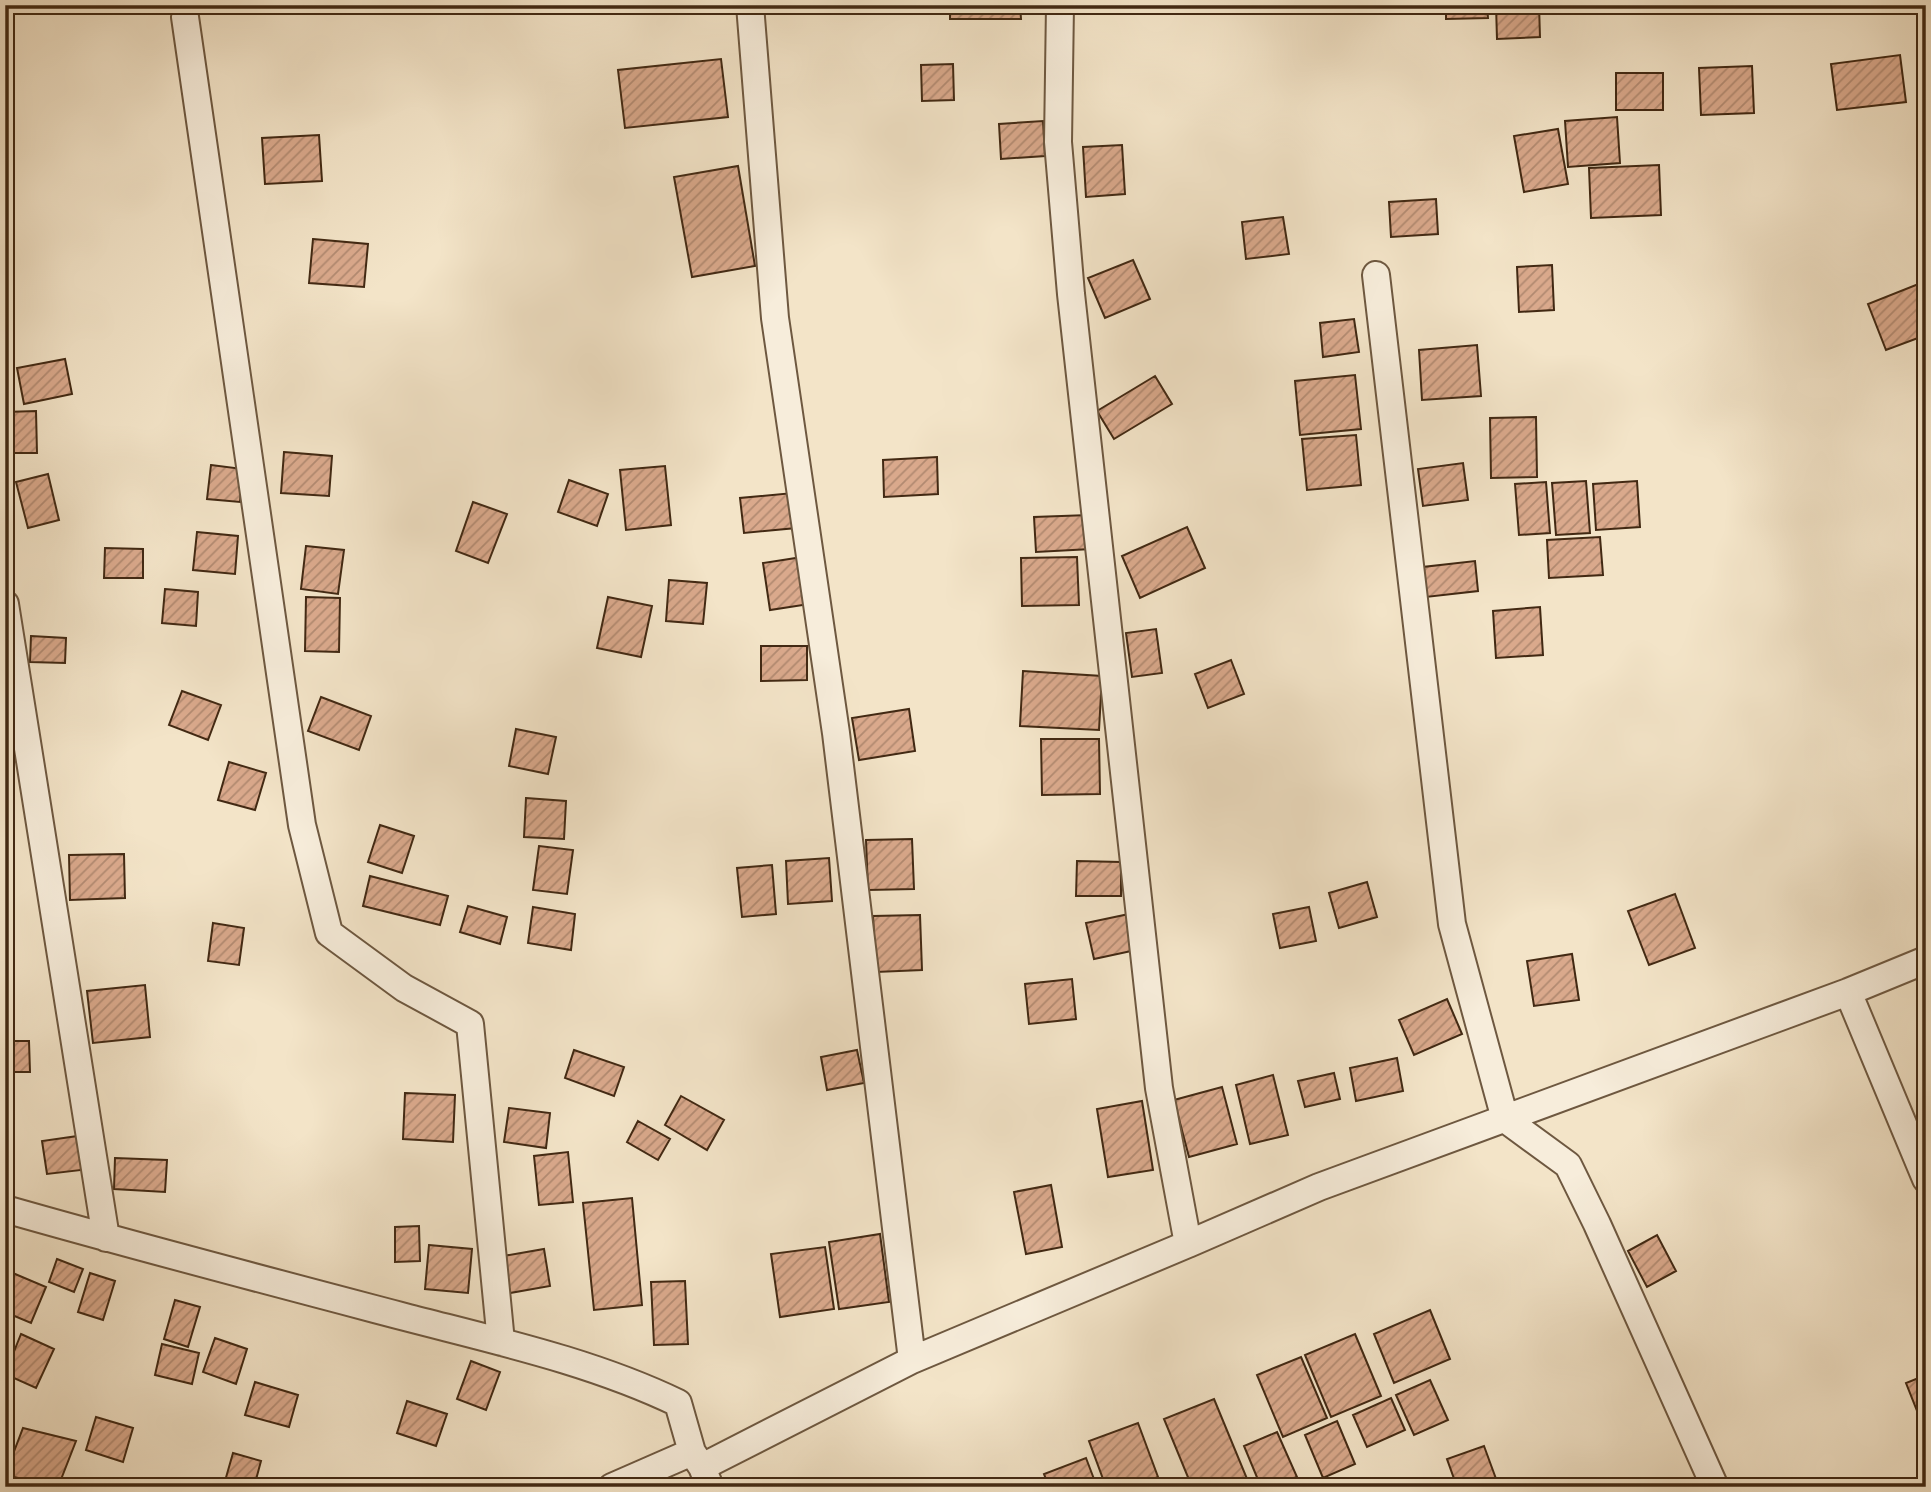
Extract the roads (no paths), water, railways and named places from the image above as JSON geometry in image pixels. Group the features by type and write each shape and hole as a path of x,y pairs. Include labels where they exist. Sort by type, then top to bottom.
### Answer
{"street":[{"path":"750,5 775,318 836,733 912,1360"},
{"path":"1059,5 1058,142 1071,293 1159,1088 1188,1244"},
{"path":"185,17 302,825 329,933 404,988 470,1024 501,1342"},
{"path":"1376,275 1452,924 1505,1119 1568,1165 1715,1487"},
{"path":"5,604 106,1238"},
{"path":"612,1487 702,1468 912,1360 1319,1187 1848,992 1926,960"},
{"path":"1848,992 1926,1179"},
{"path":"5,1209 501,1342 638,1384 678,1403 702,1468"}]}
